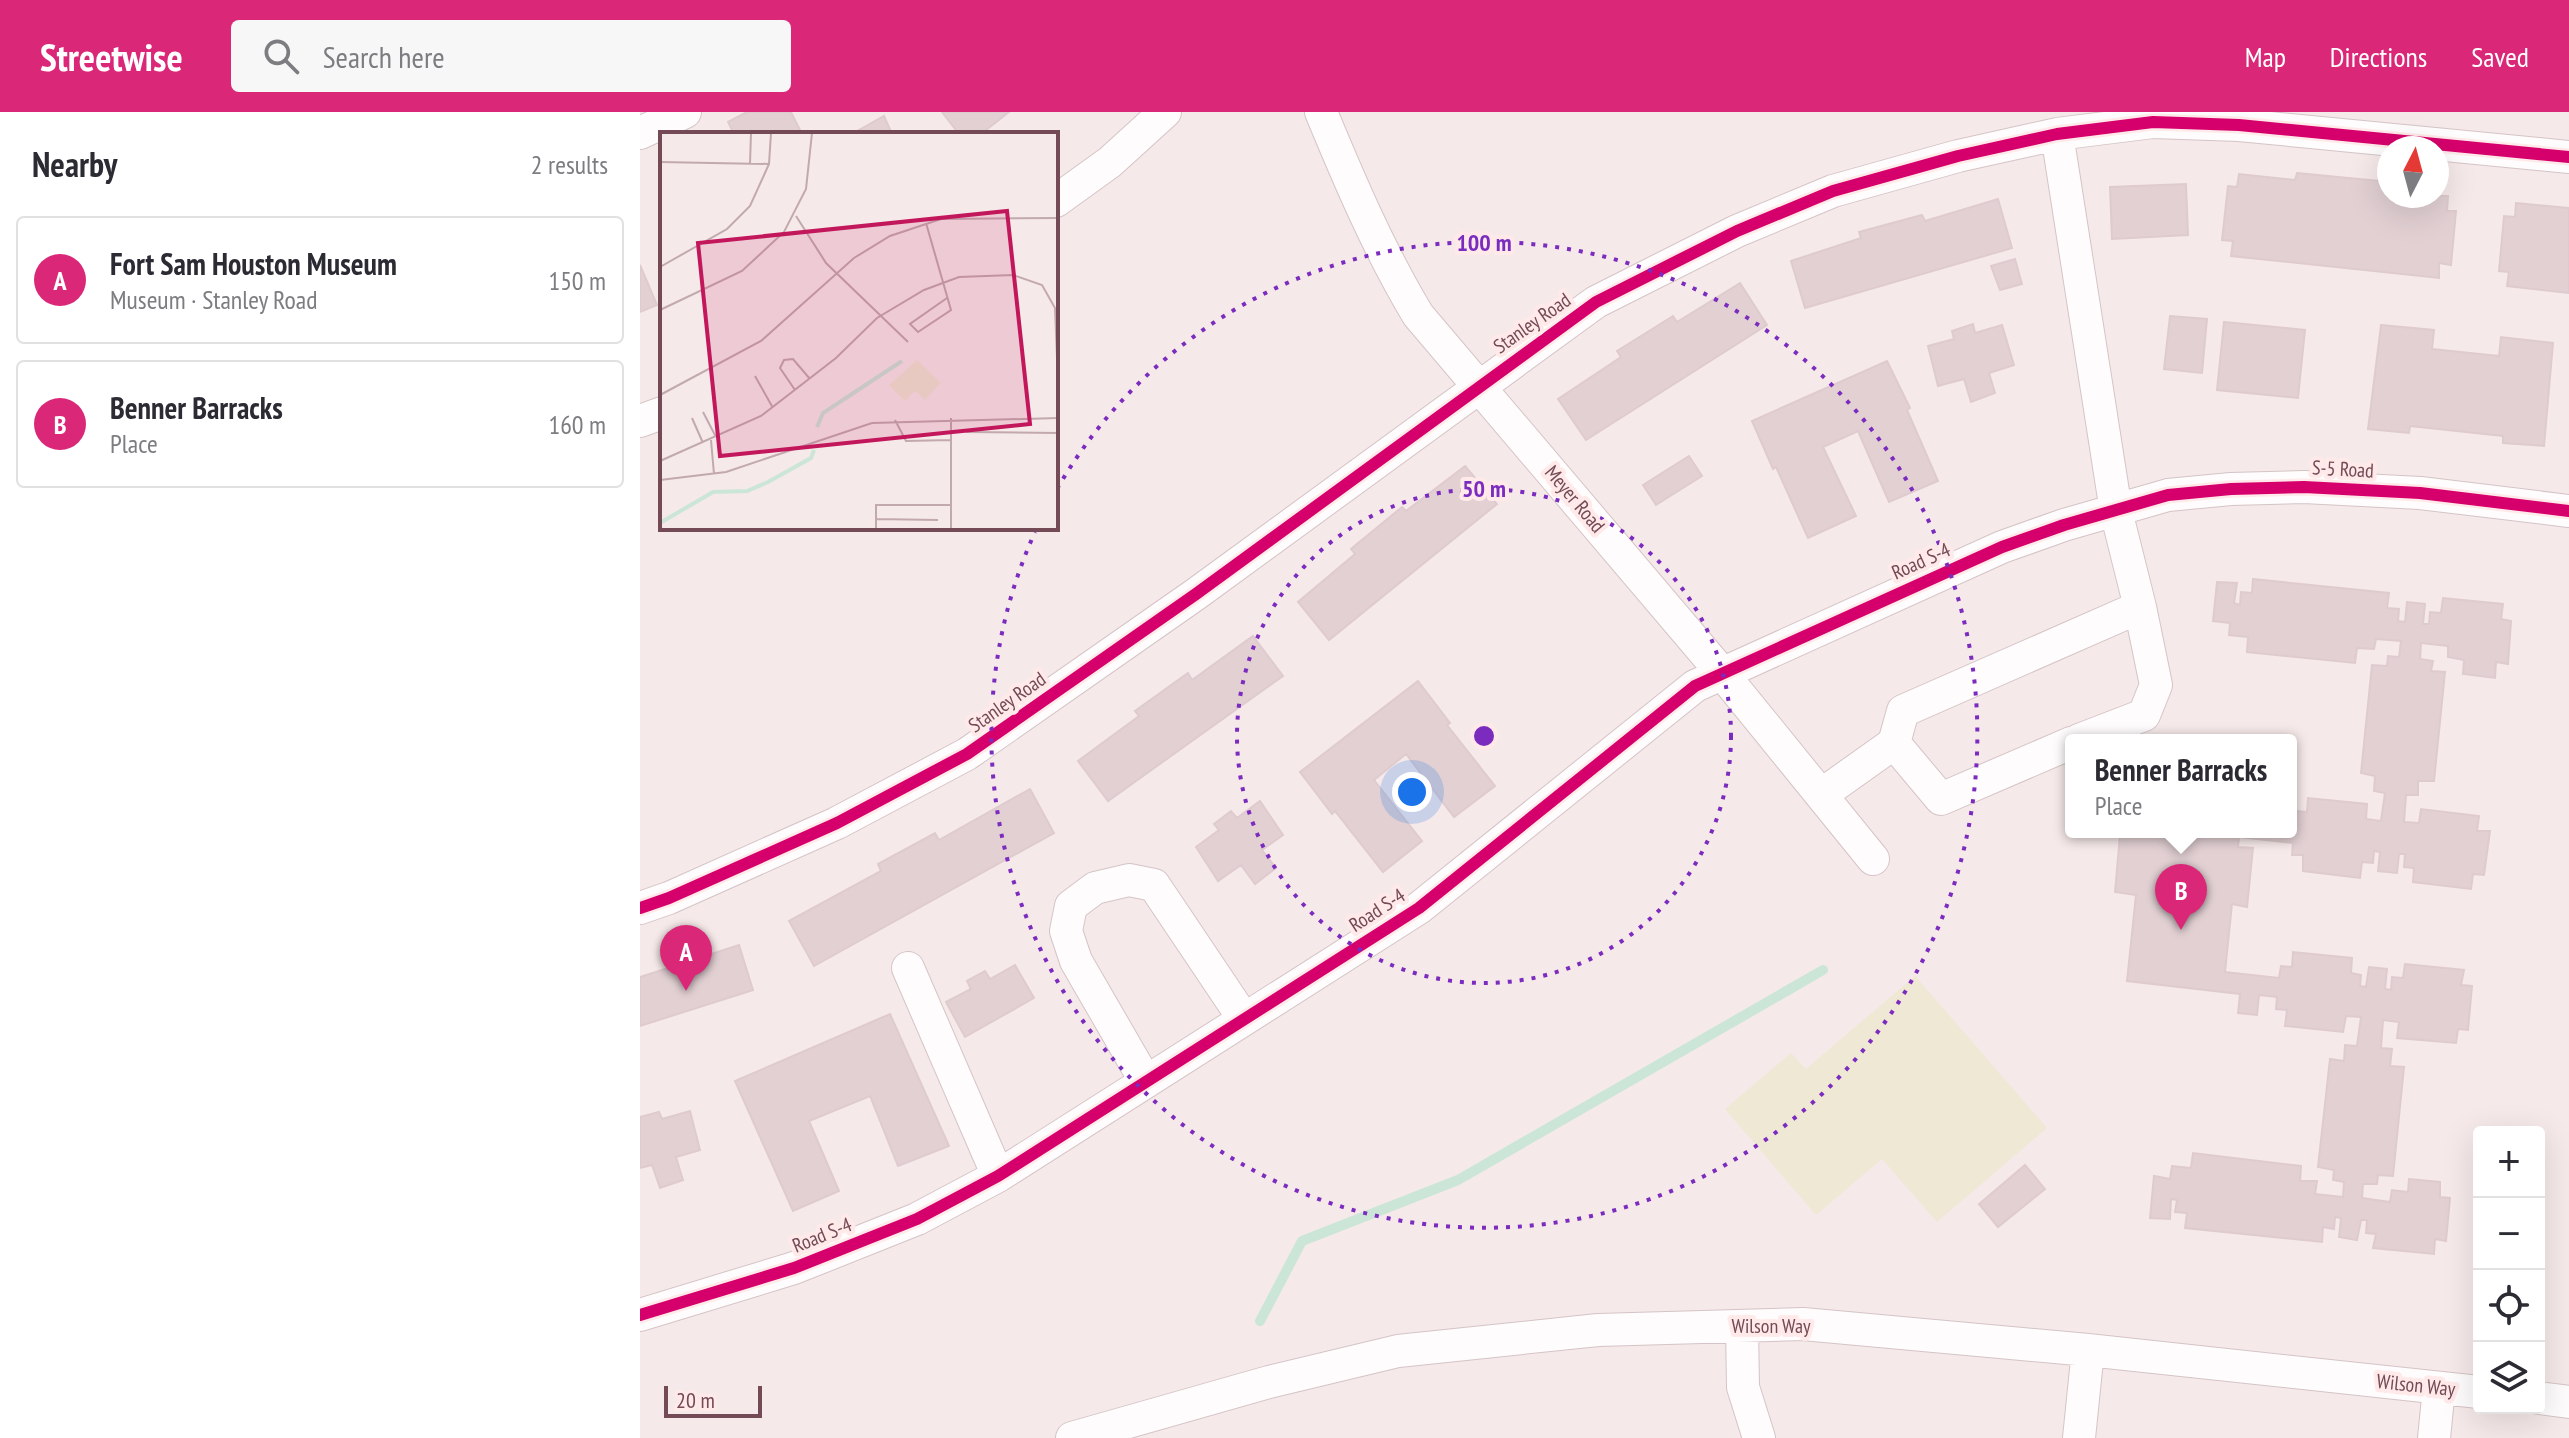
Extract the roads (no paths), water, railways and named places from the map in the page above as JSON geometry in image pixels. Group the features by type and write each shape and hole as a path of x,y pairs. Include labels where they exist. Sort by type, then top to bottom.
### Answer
{"street":[{"path":"640,133 685,112"},
{"path":"1058,200 1110,162 1165,112"},
{"name":"Meyer Road","path":"1321,112 1361,211 1418,315 1722,673 1873,859"},
{"name":"Stanley Road","path":"640,908 837,823 967,754 1196,594 1596,302 1737,231 1833,191 1958,156 2057,134 2153,122 2239,125 2569,157"},
{"path":"2057,134 2116,511 2156,685 2144,715 2095,734"},
{"path":"640,421 660,414"},
{"name":"S-5 Road","path":"2116,511 2168,495 2304,487 2420,493 2569,511"},
{"name":"Road S-4","path":"640,1315 794,1268 917,1219 998,1176 1419,908 1695,686 2002,547 2116,511"},
{"path":"1821,795 1894,743 1903,711 2140,607"},
{"path":"1894,743 1941,799 2065,746"},
{"path":"1146,1082 1076,961 1066,931 1071,906 1095,888 1129,880 1154,885 1244,1019"},
{"path":"908,968 998,1176"},
{"name":"Wilson Way","path":"1072,1438 1254,1386 1398,1351 1598,1330 1803,1324 2088,1350 2473,1391"},
{"path":"1742,1326 1743,1387 1759,1438"},
{"path":"2079,1438 2088,1350"},
{"path":"2434,1438 2439,1388"},
{"path":"2545,1399 2569,1402"}],"waterway":[{"path":"1260,1321 1302,1241 1458,1180 1823,970"}],"place":[{"name":"Benner Barracks","path":"2181,930"},
{"name":"Fort Sam Houston Museum","path":"686,991"}]}
